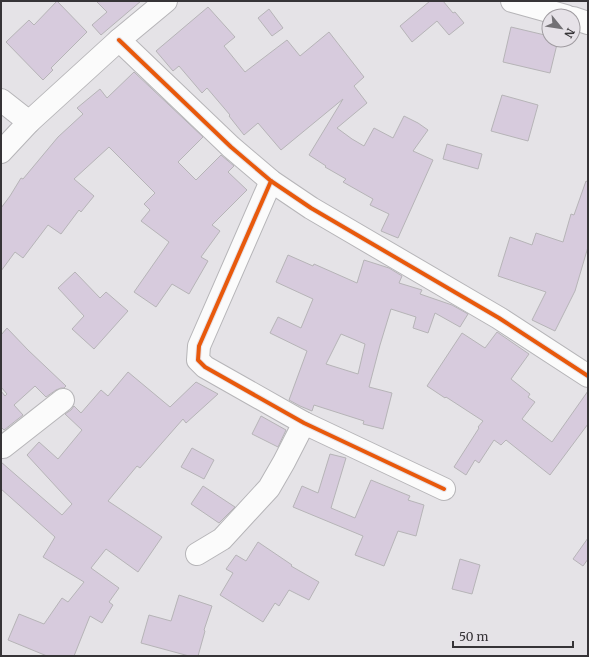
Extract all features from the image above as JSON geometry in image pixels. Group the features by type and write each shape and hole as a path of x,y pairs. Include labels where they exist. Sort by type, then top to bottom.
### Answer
{"street":[{"path":"1,152 28,122 119,40 166,1"},
{"path":"512,1 541,9"},
{"path":"119,40 231,147 271,181 310,208 499,318 588,376"},
{"path":"1,100 28,122"},
{"path":"271,181 199,346 198,360 205,367 304,423 444,489"},
{"path":"1,447 3,447 63,400"},
{"path":"197,554 222,539 269,488 304,423"}],"building":[{"path":"57,1 87,32 51,68 53,70 43,80 6,42 29,20 34,25"},
{"path":"96,1 141,1 101,35 92,25 107,12"},
{"path":"430,1 443,1 464,23 449,35 437,21 412,42 400,26"},
{"path":"208,7 235,37 224,46 245,72 287,40 300,56 329,32 364,77 354,86 367,103 337,128 364,146 374,128 393,138 404,116 428,130 413,151 433,160 398,238 381,231 389,214 370,205 373,199 343,182 346,179 325,167 326,166 309,155 343,99 281,150 258,123 244,135 229,116 230,115 207,88 202,93 179,66 173,71 156,51"},
{"path":"269,9 283,28 272,36 258,18"},
{"path":"511,27 541,34 541,48 556,48 550,73 503,62"},
{"path":"134,72 203,137 178,162 196,180 221,155 234,166 228,172 247,190 212,225 220,231 201,257 208,261 189,294 172,284 156,307 134,292 169,242 141,221 150,210 144,204 155,193 109,147 74,179 94,196 81,212 79,210 61,234 48,225 23,258 15,252 1,271 1,208 21,178 23,179 58,137 83,114 77,108 100,89 107,98"},
{"path":"502,95 538,105 528,141 491,131"},
{"path":"447,144 482,154 478,169 443,159"},
{"path":"586,181 588,182 588,247 575,291 555,331 532,320 546,292 498,276 510,237 532,245 536,233 563,242 571,214 574,215"},
{"path":"288,255 313,266 314,264 357,283 364,260 389,268 402,276 399,283 422,290 420,294 452,305 468,314 460,327 435,313 428,333 413,328 416,317 391,309 369,387 392,393 383,429 363,424 364,421 314,405 312,411 289,400 307,351 270,333 278,317 301,328 313,299 276,282","holes":["341,334 365,344 358,374 326,364"]},
{"path":"75,272 100,298 106,292 128,311 94,349 72,329 84,316 58,288"},
{"path":"7,328 66,386 56,390 46,397 35,386 14,405 23,415 4,430 1,427 1,391 5,396 7,394 1,387 1,335"},
{"path":"497,332 529,354 511,379 530,394 528,397 535,402 522,419 552,442 588,391 588,424 550,475 506,440 501,445 494,440 479,463 475,460 466,475 454,467 483,421 427,386 462,333 485,348"},
{"path":"128,372 170,407 196,382 218,394 186,423 183,419 140,468 137,466 108,501 162,537 138,572 106,549 91,568 119,588 109,602 113,605 102,623 90,616 74,656 47,656 8,640 19,614 44,624 62,598 68,602 84,582 43,557 55,537 1,489 1,462 62,515 72,504 27,455 39,442 58,459 82,430 65,414 74,406 81,413 101,390 108,396"},
{"path":"261,416 286,430 278,447 252,434"},
{"path":"192,448 214,460 204,479 181,467"},
{"path":"330,454 346,458 331,508 355,518 371,480 410,496 408,500 424,505 416,536 398,531 384,566 355,555 363,536 293,507 302,486 318,493"},
{"path":"203,486 235,507 219,523 191,504"},
{"path":"588,538 588,559 583,566 573,559"},
{"path":"258,542 292,565 291,566 319,582 309,600 289,590 279,606 275,603 263,622 220,595 233,573 226,569 236,555 246,561"},
{"path":"460,559 480,565 472,594 452,589"},
{"path":"179,595 212,606 204,630 198,656 189,656 141,643 149,615 171,621"}],"cycle path":[{"path":"119,40 231,147 271,181 311,208 499,318 588,376"},
{"path":"271,181 199,346 198,360 205,367 304,423 444,489"}]}
